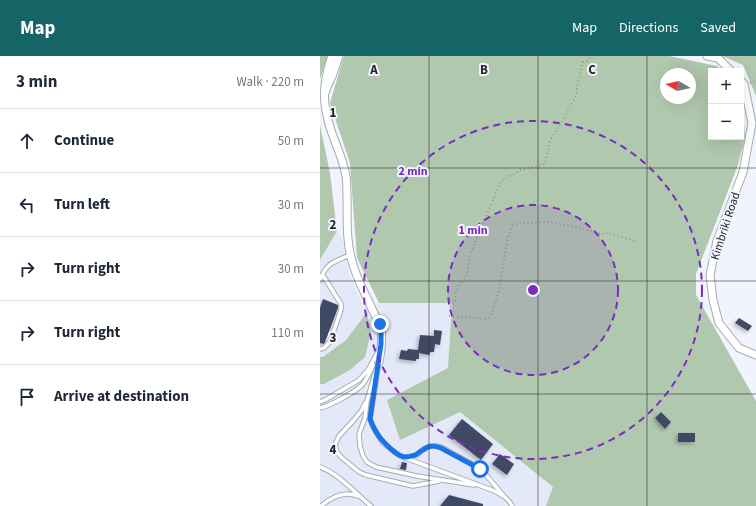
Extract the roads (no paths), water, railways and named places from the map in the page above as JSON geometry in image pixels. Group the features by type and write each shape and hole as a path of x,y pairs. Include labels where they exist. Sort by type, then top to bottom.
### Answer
{"street":[{"path":"332,56 324,81 323,105 346,175 347,224 350,255 356,275 380,324 381,344 378,358"},
{"path":"323,105 327,87 339,56"},
{"path":"707,56 718,58 728,68"},
{"name":"Kimbriki Road","path":"744,84 752,123 743,172 717,242 710,276 713,300 719,322 739,348 756,355"}],"lane":[{"path":"320,280 326,267 350,255"},
{"path":"320,349 324,348 330,342 341,310 341,304 322,276"},
{"path":"320,408 332,404 360,386 370,373 378,358"},
{"path":"378,358 367,401 365,418 359,434 363,456 368,462 389,470 481,486"},
{"path":"320,402 360,380 378,358"},
{"path":"378,358 370,419 373,428 383,443 404,458 504,496"},
{"path":"367,401 362,410 339,436 335,444 341,457 359,472 372,477 413,486 442,480"},
{"path":"404,458 417,454 430,446 441,448 480,469 512,506"},
{"path":"320,467 339,478 371,506"},
{"path":"321,506 338,495 348,494 359,496"}]}
